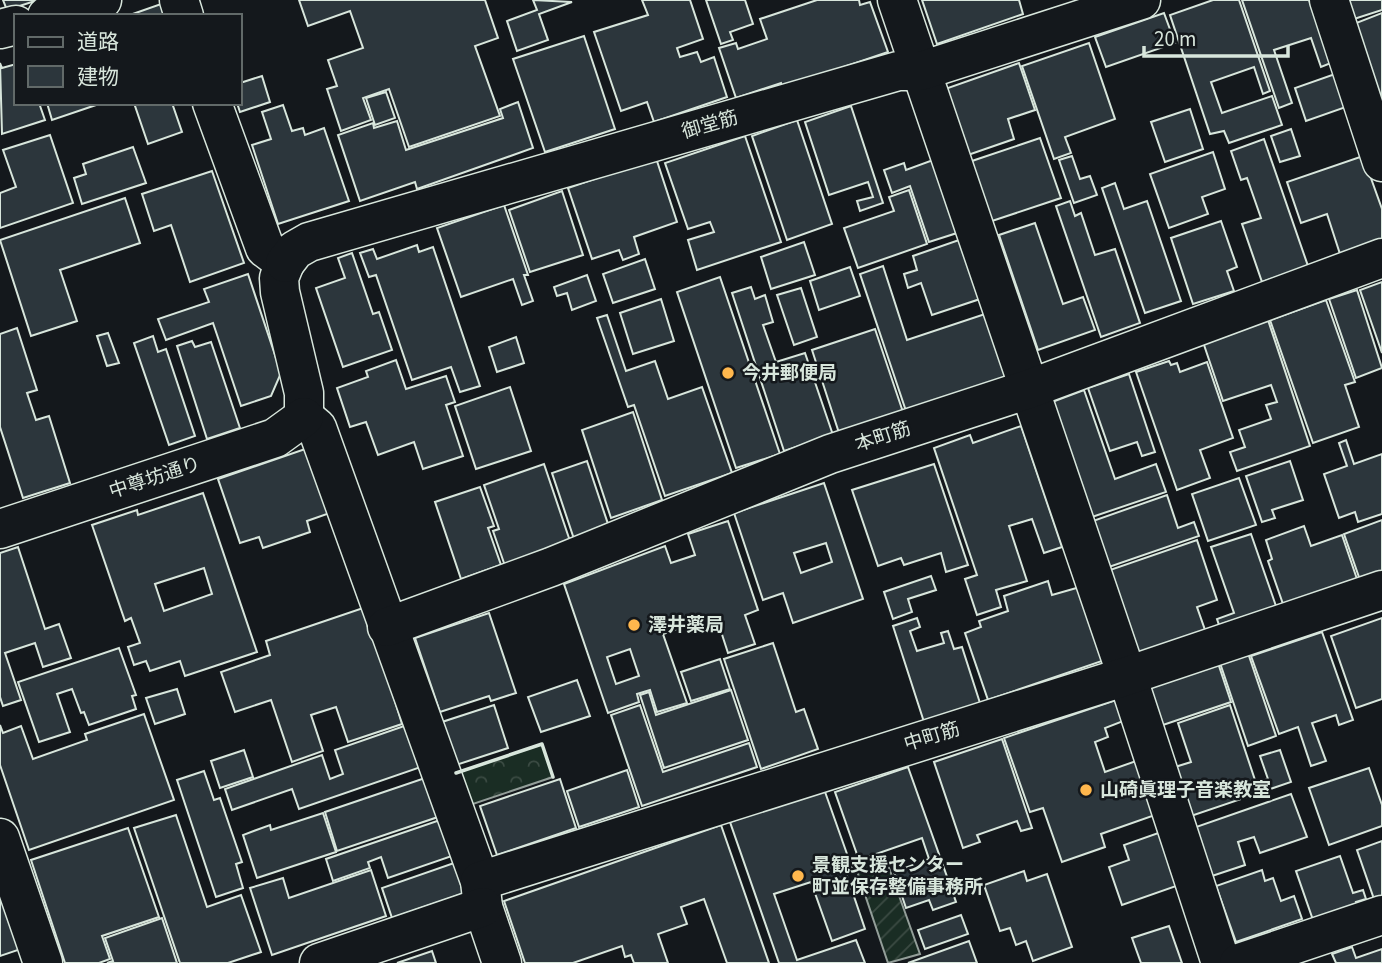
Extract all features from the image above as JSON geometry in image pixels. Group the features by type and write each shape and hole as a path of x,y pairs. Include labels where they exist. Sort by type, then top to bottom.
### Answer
{"street":[{"path":"54,14 102,0"},
{"path":"897,0 1127,676 1221,963"},
{"name":"御堂筋","path":"285,263 309,242 898,71 921,71 1141,0"},
{"path":"1329,0 1382,162"},
{"path":"213,105 265,248 285,263 279,278 280,292 304,393 304,417 317,428 481,894 502,963"},
{"name":"本町筋","path":"387,627 551,567 830,454 1029,388 1382,257"},
{"name":"中尊坊通り","path":"0,529 275,438 304,417"},
{"name":"中町筋","path":"319,963 481,894 1382,590"},
{"path":"0,838 43,963"},
{"path":"1239,963 1382,915"}],"green space":[{"path":"542,744 553,777 464,807 453,774"},
{"path":"884,854 920,954 888,963 855,865"}],"building":[{"path":"3,0 38,0 7,10"},
{"path":"299,0 485,0 498,38 475,46 500,116 409,147 389,89 363,98 371,120 341,131 327,89 337,86 328,60 363,48 350,11 308,26"},
{"path":"533,0 572,2 539,14 548,40 517,51 507,21 537,10"},
{"path":"642,0 690,0 703,39 677,48 680,57 697,52 701,62 714,57 727,97 654,122 647,102 621,111 594,32 648,15"},
{"path":"706,0 745,0 753,24 730,32 733,40 721,44"},
{"path":"817,0 859,0 860,5 870,2 888,52 782,88 781,83 736,98 719,48 736,43 738,49 767,39 760,19"},
{"path":"922,0 1019,0 1023,14 937,44"},
{"path":"1213,0 1239,0 1270,91 1263,94 1254,67 1211,82 1222,113 1272,96 1282,125 1229,143 1224,131 1210,134 1170,15"},
{"path":"1242,0 1309,0 1331,63 1321,67 1311,38 1274,50 1292,103 1279,108"},
{"path":"1347,0 1382,0 1382,10 1354,19"},
{"path":"161,4 164,14 133,14"},
{"path":"1164,13 1175,43 1106,67 1095,37"},
{"path":"1382,13 1382,95 1376,97 1351,25"},
{"path":"584,36 615,129 545,152 513,59"},
{"path":"1089,43 1115,119 1065,137 1071,153 1054,159 1022,66"},
{"path":"0,63 2,68 14,65 14,105 40,105 45,120 2,134"},
{"path":"1019,63 1035,110 1008,119 1014,139 968,155 945,89"},
{"path":"1335,74 1346,107 1306,121 1295,88"},
{"path":"262,76 270,102 240,112 238,105 242,105 242,82"},
{"path":"386,92 395,118 375,125 366,98"},
{"path":"518,102 533,148 417,189 415,182 360,201 338,135 373,123 374,128 397,121 406,150 503,118 500,109"},
{"path":"48,105 96,105 52,120"},
{"path":"135,105 173,105 182,132 148,144"},
{"path":"283,105 292,131 303,128 305,135 324,128 349,201 278,224 252,145 271,139 262,112"},
{"path":"851,106 883,203 860,211 857,201 873,197 868,182 829,195 805,122"},
{"path":"1190,109 1203,149 1165,162 1151,122"},
{"path":"797,120 832,224 787,240 752,136"},
{"path":"1291,129 1300,156 1280,162 1271,136"},
{"path":"50,135 73,203 0,228 0,193 16,187 3,150"},
{"path":"745,136 781,242 697,270 688,240 714,232 710,222 688,229 665,163"},
{"path":"1040,138 1061,198 989,222 969,162"},
{"path":"1264,139 1308,266 1262,282 1242,224 1261,218 1247,178 1241,180 1231,151"},
{"path":"133,147 146,183 82,204 74,178 86,174 83,164"},
{"path":"1213,152 1225,189 1202,197 1208,214 1169,228 1150,174"},
{"path":"1072,156 1080,179 1090,176 1097,195 1074,203 1059,160"},
{"path":"1363,156 1382,209 1382,239 1340,254 1327,214 1301,223 1287,182"},
{"path":"656,158 677,222 634,237 639,254 623,260 619,250 592,259 568,188"},
{"path":"933,160 957,233 929,242 910,186 892,193 884,170 904,163 906,170"},
{"path":"212,171 244,263 190,282 171,225 154,231 142,194"},
{"path":"1115,183 1124,209 1147,201 1181,301 1145,313 1102,188"},
{"path":"909,190 927,244 858,268 844,228 894,211 889,197"},
{"path":"562,191 583,255 530,272 509,210"},
{"path":"125,198 140,243 60,270 77,321 31,336 0,240"},
{"path":"1070,201 1075,216 1081,213 1095,255 1115,249 1140,323 1101,337 1056,206"},
{"path":"504,205 528,275 524,275 533,301 522,305 513,279 461,297 437,228"},
{"path":"1221,221 1237,267 1227,271 1234,291 1193,304 1171,238"},
{"path":"1035,223 1063,304 1083,297 1095,330 1038,350 999,235"},
{"path":"959,240 980,299 932,315 921,283 908,288 904,274 917,270 913,256"},
{"path":"804,242 815,275 771,289 761,257"},
{"path":"417,245 419,252 433,247 480,386 460,392 451,367 412,380 376,275 369,277 360,253 373,249 377,259"},
{"path":"352,253 373,314 379,312 392,350 343,367 316,288 345,278 338,258"},
{"path":"645,259 655,289 613,303 603,274"},
{"path":"883,266 907,340 985,314 1007,379 907,414 860,274"},
{"path":"850,267 860,296 819,310 810,281"},
{"path":"248,274 281,373 271,396 241,406 213,323 166,340 158,319 209,302 204,289"},
{"path":"587,275 596,301 572,310 567,293 557,296 554,287"},
{"path":"720,277 780,454 736,468 677,292"},
{"path":"1382,282 1382,353 1360,290"},
{"path":"751,287 755,299 765,295 773,322 763,325 776,362 805,353 833,435 784,451 732,293"},
{"path":"801,288 817,337 794,345 777,295"},
{"path":"1357,290 1382,368 1356,378 1329,299"},
{"path":"661,299 674,341 633,354 620,313"},
{"path":"1326,300 1355,382 1345,385 1359,427 1313,443 1270,320"},
{"path":"607,315 626,371 655,361 668,399 702,387 732,473 665,496 634,405 628,407 597,318"},
{"path":"1268,320 1310,446 1237,471 1230,452 1245,447 1239,430 1271,419 1266,405 1277,402 1271,385 1223,401 1203,342"},
{"path":"17,328 37,390 27,393 36,420 49,416 70,483 23,498 0,427 0,334"},
{"path":"875,329 904,415 840,436 812,350"},
{"path":"108,333 119,363 107,366 97,336"},
{"path":"153,336 158,352 166,349 195,436 169,445 134,343"},
{"path":"516,337 524,363 497,372 489,347"},
{"path":"192,341 195,347 211,342 240,428 207,439 177,346"},
{"path":"396,360 406,389 446,376 455,402 446,405 463,456 423,469 414,442 378,455 366,422 350,427 337,388 368,377 366,371"},
{"path":"1169,361 1171,365 1177,363 1180,372 1207,362 1233,438 1200,450 1210,478 1177,490 1136,372"},
{"path":"1129,374 1155,452 1142,456 1137,442 1110,451 1088,388"},
{"path":"510,387 531,451 476,469 455,406"},
{"path":"1084,390 1115,479 1156,464 1166,492 1092,517 1052,402"},
{"path":"633,412 662,500 611,518 582,430"},
{"path":"1021,426 1062,547 1044,553 1032,519 1009,526 1027,581 996,590 1001,607 977,615 965,579 977,575 934,448 970,435 973,443"},
{"path":"1346,440 1354,464 1382,454 1382,514 1358,522 1355,512 1339,518 1324,474 1347,466 1339,443"},
{"path":"308,448 330,513 307,521 310,532 263,548 259,537 240,543 218,479"},
{"path":"587,461 609,527 574,539 552,473"},
{"path":"1290,461 1303,500 1272,510 1275,518 1262,522 1246,476"},
{"path":"544,464 571,544 505,566 493,531 499,529 484,485"},
{"path":"934,464 968,565 946,572 941,553 904,565 901,558 878,566 852,490"},
{"path":"1239,478 1256,525 1208,541 1192,494"},
{"path":"824,483 863,599 793,623 783,593 763,600 734,513","holes":["826,543 832,562 801,573 794,553"]},
{"path":"480,487 494,526 488,528 501,565 461,579 435,502"},
{"path":"203,493 257,652 185,676 180,661 150,671 146,661 134,665 128,647 140,643 131,618 125,621 92,525 137,510 138,515","holes":["204,568 212,594 164,611 155,584"]},
{"path":"1167,495 1178,528 1194,522 1199,536 1106,568 1090,522"},
{"path":"1382,520 1382,573 1360,580 1344,534"},
{"name":"澤井薬局","path":"728,521 758,610 745,615 755,644 728,653 716,616 663,634 687,703 657,712 650,690 637,694 639,702 608,713 564,584 665,546 671,563 695,555 688,534","holes":["630,649 639,676 616,684 607,657"]},
{"path":"1304,526 1311,546 1342,535 1357,579 1283,604 1268,561 1272,559 1266,540"},
{"path":"1251,534 1276,606 1219,625 1217,619 1234,613 1211,547"},
{"path":"1197,540 1217,600 1197,607 1205,630 1135,654 1107,571"},
{"path":"18,547 45,629 59,624 71,658 43,667 35,643 5,653 21,700 3,706 0,697 0,553"},
{"path":"931,576 936,590 908,599 912,612 893,619 884,592"},
{"path":"1048,581 1052,595 1080,587 1105,660 988,700 965,633 981,627 979,621 1008,611 1004,596"},
{"path":"366,607 402,724 348,742 336,707 311,715 323,751 292,762 271,700 235,712 221,672 270,655 266,641"},
{"path":"489,613 516,693 491,701 489,696 440,712 415,638"},
{"path":"917,618 920,627 910,631 917,651 944,643 941,633 948,631 954,649 962,647 980,703 924,722 893,626"},
{"path":"1382,618 1382,699 1356,708 1331,636"},
{"path":"1322,632 1353,720 1339,725 1336,715 1312,723 1326,761 1311,766 1298,727 1279,734 1251,656"},
{"path":"773,643 796,712 804,709 818,749 761,769 724,659"},
{"path":"119,648 136,695 132,696 136,709 89,725 84,712 81,713 72,689 57,694 70,732 39,742 18,682"},
{"path":"1248,653 1276,736 1248,746 1220,663"},
{"path":"720,659 730,689 691,701 681,672"},
{"path":"1218,663 1231,702 1160,726 1147,687"},
{"path":"577,680 590,716 541,732 528,697"},
{"path":"177,689 185,714 155,724 146,698"},
{"path":"731,690 748,740 664,768 640,695 649,692 656,715"},
{"name":"山碕眞理子音楽教室","path":"1119,699 1126,720 1105,728 1108,737 1095,742 1105,772 1139,760 1158,814 1101,834 1105,847 1062,862 1043,808 1030,812 1004,738"},
{"path":"494,705 508,748 456,765 442,722"},
{"path":"640,705 663,772 749,743 757,767 642,806 611,715"},
{"path":"1230,705 1256,783 1268,779 1260,756 1280,750 1291,782 1191,816 1175,767 1191,762 1178,723"},
{"path":"144,714 174,800 29,850 0,765 0,725 3,733 21,726 33,759 87,740 85,734"},
{"path":"407,725 421,767 299,809 292,789 232,810 225,789 322,755 330,779 343,774 335,750"},
{"path":"1002,739 1032,828 1021,831 1017,821 977,835 980,842 963,848 934,762"},
{"path":"244,750 253,777 220,788 211,761"},
{"path":"908,767 956,902 933,910 929,900 906,908 894,872 929,859 922,838 859,860 835,792"},
{"path":"1369,768 1382,805 1382,826 1329,845 1309,788"},
{"path":"627,770 639,807 579,827 567,791"},
{"path":"204,771 214,800 220,798 242,862 236,864 243,888 216,897 177,780"},
{"path":"425,778 438,817 337,851 325,812"},
{"path":"560,779 576,828 497,855 480,806"},
{"name":"景観支援センター 町並保存整備事務所","path":"824,789 852,868 845,870 865,929 832,941 811,882 774,894 797,960 856,940 865,963 779,963 730,822"},
{"path":"1291,794 1307,837 1260,853 1254,837 1238,842 1245,865 1212,876 1196,827"},
{"path":"323,813 336,852 257,878 243,835 270,825 271,830"},
{"path":"176,815 207,907 241,895 261,952 228,963 180,963 134,828"},
{"path":"440,820 452,856 388,878 381,857 368,862 370,868 333,881 326,859"},
{"path":"721,825 769,963 727,963 704,899 681,907 687,924 658,934 668,963 634,963 631,955 625,957 622,946 573,963 525,963 504,901"},
{"path":"128,828 159,917 102,936 110,959 99,963 65,963 31,860"},
{"path":"1164,831 1182,884 1122,905 1109,867 1129,860 1124,845"},
{"path":"1382,841 1382,897 1374,899 1357,850"},
{"path":"1340,856 1353,893 1363,890 1366,899 1356,902 1357,905 1313,920 1296,871"},
{"path":"454,863 465,893 392,918 382,888"},
{"path":"371,870 386,916 272,955 250,888 283,878 289,898"},
{"path":"1262,870 1265,881 1273,878 1281,901 1294,896 1302,919 1236,942 1216,886"},
{"path":"1024,871 1027,881 1047,874 1072,947 1033,961 1026,941 1016,945 1010,928 1000,931 984,885"},
{"path":"0,895 21,949 0,956"},
{"path":"961,915 968,934 925,949 918,930"},
{"path":"162,918 177,963 107,963 113,961 105,938"},
{"path":"1169,926 1182,963 1141,963 1132,938"},
{"path":"969,941 977,963 908,963"},
{"path":"1352,947 1356,958 1382,949 1382,963 1336,963 1332,954"},
{"path":"432,951 436,963 397,963"}],"wall":[{"path":"456,773 542,744 553,777"}],"place":[{"name":"今井郵便局","path":"728,373"},
{"name":"澤井薬局","path":"634,625"},
{"name":"山碕眞理子音楽教室","path":"1086,790"},
{"name":"景観支援センター 町並保存整備事務所","path":"798,876"}]}
